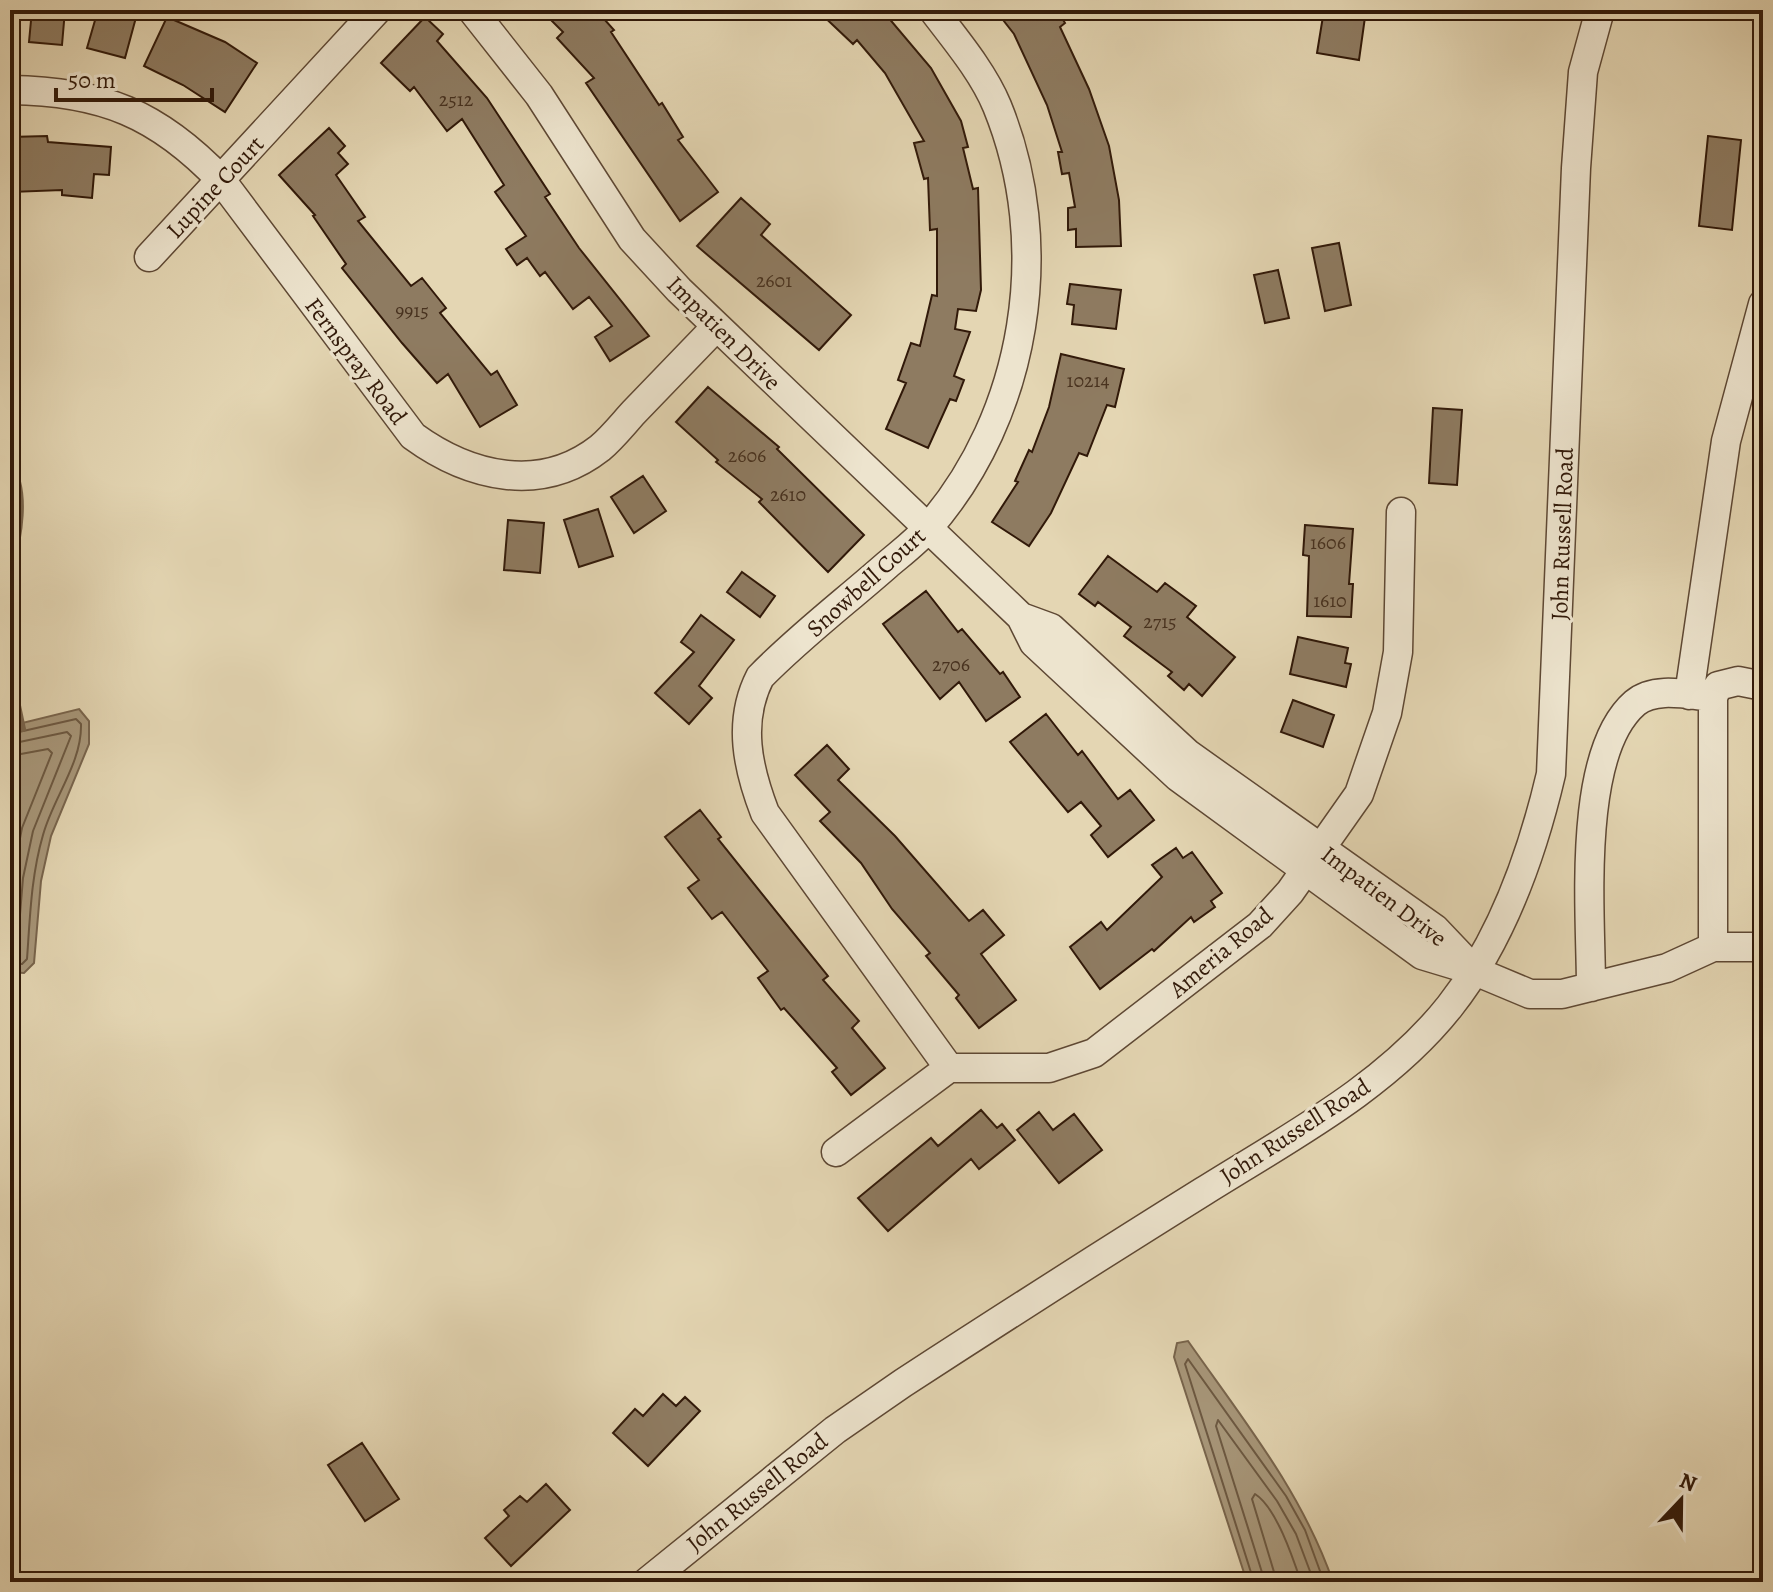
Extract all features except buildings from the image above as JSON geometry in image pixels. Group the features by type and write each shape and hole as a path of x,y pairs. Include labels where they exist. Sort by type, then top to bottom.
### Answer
{"street":[{"name":"Lupine Court","path":"149,257 377,10"},
{"name":"Impatien Drive","path":"472,10 539,95 632,239 715,328 1021,617 1034,643 1178,777 1314,860 1422,955 1475,971 1530,994 1562,994 1667,968 1713,947"},
{"name":"Snowbell Court","path":"933,10 959,43 996,104 1019,182 1026,257 1026,301 1015,362 998,416 969,470 928,529 760,677 751,693 747,725 748,768 765,813 949,1068"},
{"name":"John Russell Road","path":"647,1582 798,1458 891,1390 1356,1096 1449,1008 1475,971 1519,882 1538,830 1551,774 1576,168 1583,72 1599,10"},
{"name":"Fernspray Road","path":"10,90 67,93 109,103 146,119 188,146 221,180 413,436 444,459 481,473 520,476 560,468 599,449 715,328"},
{"path":"1763,304 1726,441 1701,696 1713,947 1763,947"},
{"name":"Ameria Road","path":"949,1068 1049,1068 1094,1053 1260,925 1314,860 1359,794 1387,713 1398,652 1401,512"},
{"path":"1591,987 1590,826 1604,759 1616,729 1636,702 1661,693 1701,696 1718,686 1738,681 1763,686"},
{"path":"836,1152 949,1068"}],"water":[{"path":"79,709 89,721 89,744 51,836 41,881 34,963 24,973 10,972 10,726"},
{"path":"1188,1341 1288,1486 1333,1582 1247,1582 1174,1357 1177,1343"}],"waterway":[{"path":"10,465 16,475 21,501 11,567 16,696 23,729"}]}
